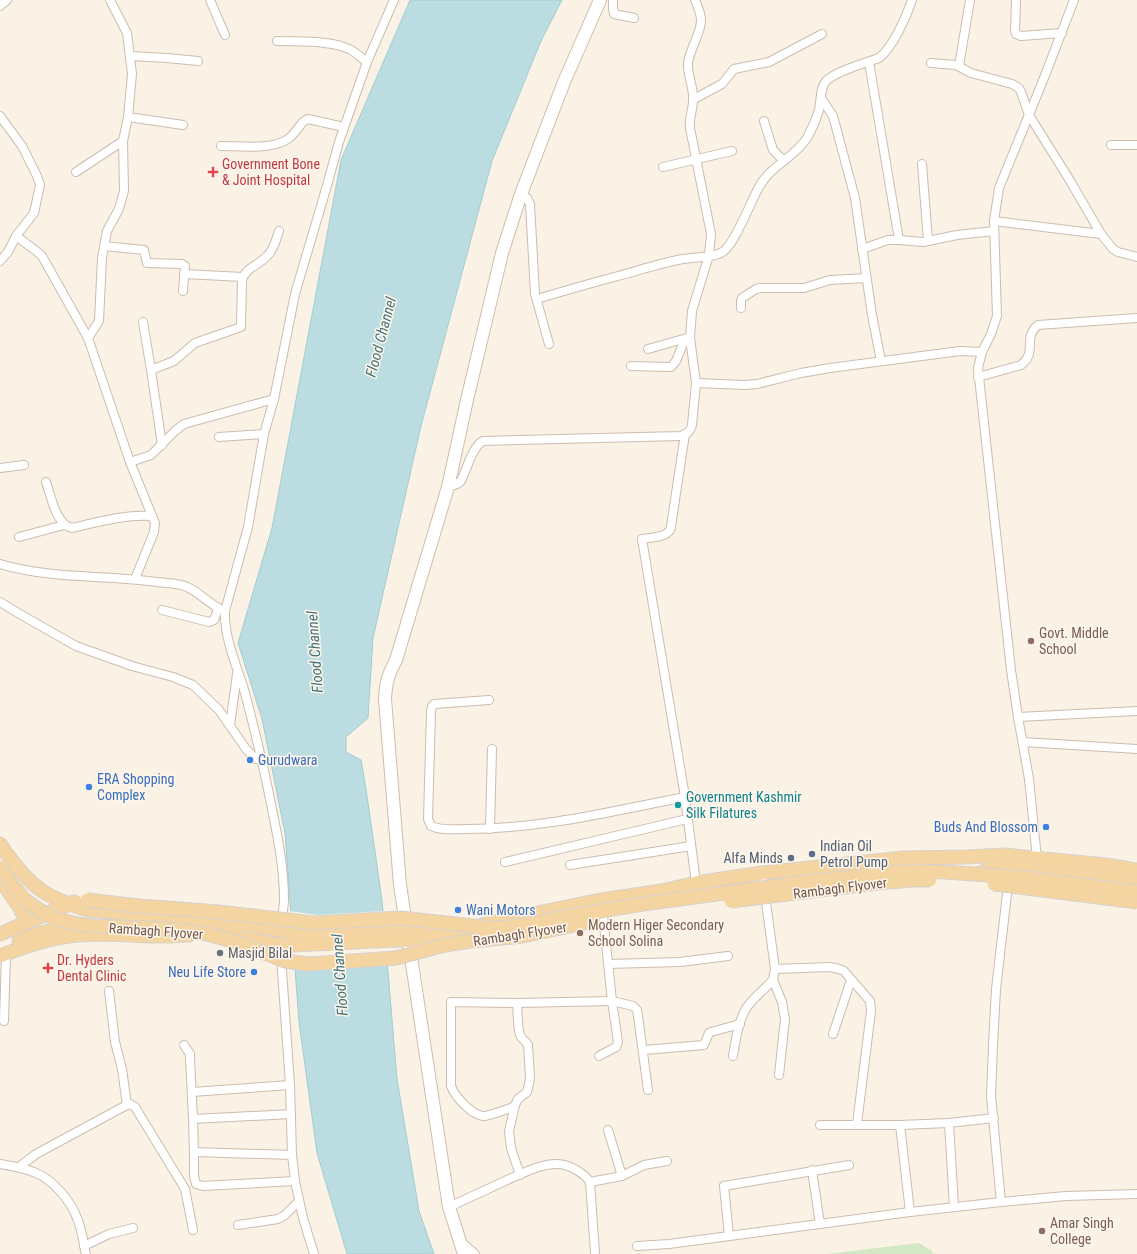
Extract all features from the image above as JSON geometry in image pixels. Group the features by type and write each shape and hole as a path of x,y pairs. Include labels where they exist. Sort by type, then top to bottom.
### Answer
{"main road":[{"path":"464,1254 449,1207 400,885 385,686 388,674 396,660 448,487 502,253 521,194 564,82 600,0"},
{"path":"0,844 22,873 33,883 46,894 68,904 88,910 240,924 285,931 339,931 392,927 444,931 472,928 601,900 662,891 696,883 762,873 903,858 967,858 1004,855 1106,865 1137,870"},
{"name":"Rambagh Flyover","path":"0,867 17,892 30,904 53,918 77,924 105,927 170,929 207,934 236,942 285,961 308,964 396,958 470,941 523,936 603,918 876,883 913,880 947,880 1008,885 1137,902"},
{"path":"978,874 989,869 1010,868 1137,880"},
{"name":"Rambagh Flyover","path":"0,934 79,900 314,922 401,918 491,928 537,923 558,918 643,904 847,877 912,871 1027,878 1137,892"},
{"path":"2,953 58,938 86,936 224,934 286,945 395,940 429,941 542,927 654,906 764,891 917,876 1026,882 1137,897"},
{"path":"0,879 20,908 24,923"},
{"path":"0,885 24,923"},
{"path":"2,953 37,934 77,924"}],"street":[{"path":"0,6 7,0"},
{"path":"88,338 99,321 102,258 107,231 118,209 124,191 124,141 132,74 127,32 110,0"},
{"path":"210,0 225,35"},
{"path":"388,0 390,10"},
{"path":"162,610 209,622 214,620 222,610 248,527 264,434 274,399 295,294 344,127 366,62 394,0"},
{"path":"613,0 614,14 634,18"},
{"path":"631,366 671,367 676,361 687,338 692,311 709,255 711,234 690,124 694,99 688,62 689,55 701,23 699,10 695,0"},
{"path":"537,299 660,264 720,253 726,249 741,225 760,186 774,169 797,151 808,136 816,117 822,88 825,82 840,72 879,58 890,47 912,0"},
{"path":"959,66 970,0"},
{"path":"1037,858 1030,779 1011,670 978,368 982,352 991,334 997,316 994,221 999,188 1074,0"},
{"path":"1016,1 1016,34 1021,36 1062,33"},
{"path":"694,99 722,84 734,69 769,62 822,34"},
{"path":"278,41 329,43 341,45 353,50 366,62"},
{"path":"130,56 198,61"},
{"path":"869,62 899,240"},
{"path":"931,63 953,64 971,73 1015,85 1021,92 1029,115 1101,234 1113,249 1118,252 1137,257"},
{"path":"821,98 833,116 855,198 866,278 881,360"},
{"path":"0,116 22,146 40,185 34,213 16,236 8,252 0,261"},
{"path":"128,117 183,126"},
{"path":"221,146 267,146 280,144 290,139 304,121 308,119 344,127"},
{"path":"764,121 773,150 784,161"},
{"path":"76,172 124,141"},
{"path":"1111,145 1137,145"},
{"path":"663,167 696,158 732,151"},
{"path":"922,164 928,241"},
{"path":"521,194 528,198 530,204 535,294 549,344"},
{"path":"994,221 1101,234"},
{"path":"151,370 174,361 195,343 241,327 241,282 244,273 250,267 269,255 274,246 279,230"},
{"path":"862,249 882,241 893,239 917,242 957,235 994,232"},
{"path":"16,236 42,256 88,338 130,462 155,523 154,532 135,579"},
{"path":"104,246 144,250 148,263 182,264 185,266 183,291"},
{"path":"184,274 243,276"},
{"path":"741,308 742,298 760,288 804,288 830,280 866,278"},
{"path":"978,377 1021,365 1026,361 1029,355 1030,336 1033,329 1038,325 1137,318"},
{"path":"143,322 162,445"},
{"path":"648,349 687,338"},
{"path":"448,487 461,481 475,448 483,441 681,436 690,431 692,425 696,384 687,338"},
{"path":"696,384 752,385 817,370 881,360 960,351 982,352"},
{"path":"130,462 151,454 162,445 175,430 184,424 274,399"},
{"path":"219,437 264,434"},
{"path":"685,434 670,531 664,535 642,539 685,797 696,883"},
{"path":"0,468 24,464"},
{"path":"46,482 57,514 64,525"},
{"path":"19,537 64,525 72,528 129,516 152,516"},
{"path":"0,564 17,569 48,573 135,579 186,586 222,610 229,642 245,694 262,760 276,828 281,862 285,931"},
{"path":"0,602 18,614 76,646 132,666 173,677 193,685 219,710 246,749 256,759 262,760"},
{"path":"230,726 238,671"},
{"path":"489,700 434,704 432,706 428,819 431,826 436,829 490,829 559,822 685,797"},
{"path":"1018,717 1137,711"},
{"path":"1023,742 1137,749"},
{"path":"490,829 492,749"},
{"path":"505,862 688,819"},
{"path":"570,865 691,846"},
{"path":"733,1056 740,1024 748,1007 773,980 775,969 762,873"},
{"path":"1001,1202 991,1096 993,1031 999,960 1008,885"},
{"path":"599,1056 612,1050 618,1042 601,900"},
{"path":"286,945 284,997 290,1086 292,1155 303,1218 314,1254"},
{"path":"2,953 4,1021"},
{"path":"608,964 680,962 728,956"},
{"path":"775,969 835,968 844,971 867,996 872,1005 857,1124"},
{"path":"773,980 782,1002 785,1019 779,1075"},
{"path":"833,1034 851,980"},
{"path":"109,991 115,1042 122,1069 127,1105"},
{"path":"514,1107 483,1116 477,1114 465,1105 454,1094 451,1086 451,1002 516,1003 612,1001 634,1006 637,1010 644,1050 648,1090"},
{"path":"516,1003 520,1035 522,1040 528,1045 530,1078 527,1092 518,1099 514,1107 509,1131 509,1137 520,1175"},
{"path":"644,1050 704,1045 709,1033 740,1024"},
{"path":"184,1046 190,1054 194,1176 196,1184 199,1186 296,1181"},
{"path":"192,1092 290,1086"},
{"path":"19,1167 36,1154 130,1104 135,1108 185,1189 193,1230"},
{"path":"193,1119 291,1114"},
{"path":"820,1125 900,1125 949,1123 994,1118"},
{"path":"949,1123 954,1207"},
{"path":"900,1125 910,1212"},
{"path":"608,1130 622,1176"},
{"path":"194,1152 292,1155"},
{"path":"590,1182 622,1176 644,1165 667,1161"},
{"path":"0,1164 19,1167 43,1176 62,1194 70,1203 77,1218 85,1250 109,1234 132,1228"},
{"path":"449,1207 534,1168 557,1164 564,1165 581,1172 590,1182 595,1252"},
{"path":"729,1236 724,1186 849,1165"},
{"path":"812,1170 820,1224"},
{"path":"637,1246 669,1244 910,1212 1001,1202 1066,1196 1137,1194"},
{"path":"238,1225 278,1219 285,1215 300,1201"},
{"path":"459,1240 475,1254"}],"green space":[{"path":"919,1243 932,1251 933,1254 827,1254"}],"water":[{"name":"Flood Channel","path":"410,0 562,0 541,41 492,161 421,426 373,638 368,718 346,737 346,752 361,760 366,789 382,900 397,1079 419,1211 434,1254 347,1254 317,1153 299,1022 285,833 262,719 238,643 272,528 341,160"}],"pier":[{"path":"289,911 317,915 385,911 389,960 293,964"}],"place":[{"name":"Government Bone & Joint Hospital","path":"213,172"},
{"name":"Govt. Middle School","path":"1031,641"},
{"name":"Gurudwara","path":"250,760"},
{"name":"ERA Shopping Complex","path":"89,787"},
{"name":"Government Kashmir Silk Filatures","path":"678,805"},
{"name":"Buds And Blossom","path":"1046,827"},
{"name":"Indian Oil Petrol Pump","path":"812,854"},
{"name":"Alfa Minds","path":"791,858"},
{"name":"Wani Motors","path":"458,910"},
{"name":"Modern Higer Secondary School Solina","path":"580,933"},
{"name":"Masjid Bilal","path":"220,953"},
{"name":"Dr. Hyders Dental Clinic","path":"48,968"},
{"name":"Neu Life Store","path":"254,972"},
{"name":"Amar Singh College","path":"1042,1231"}]}
